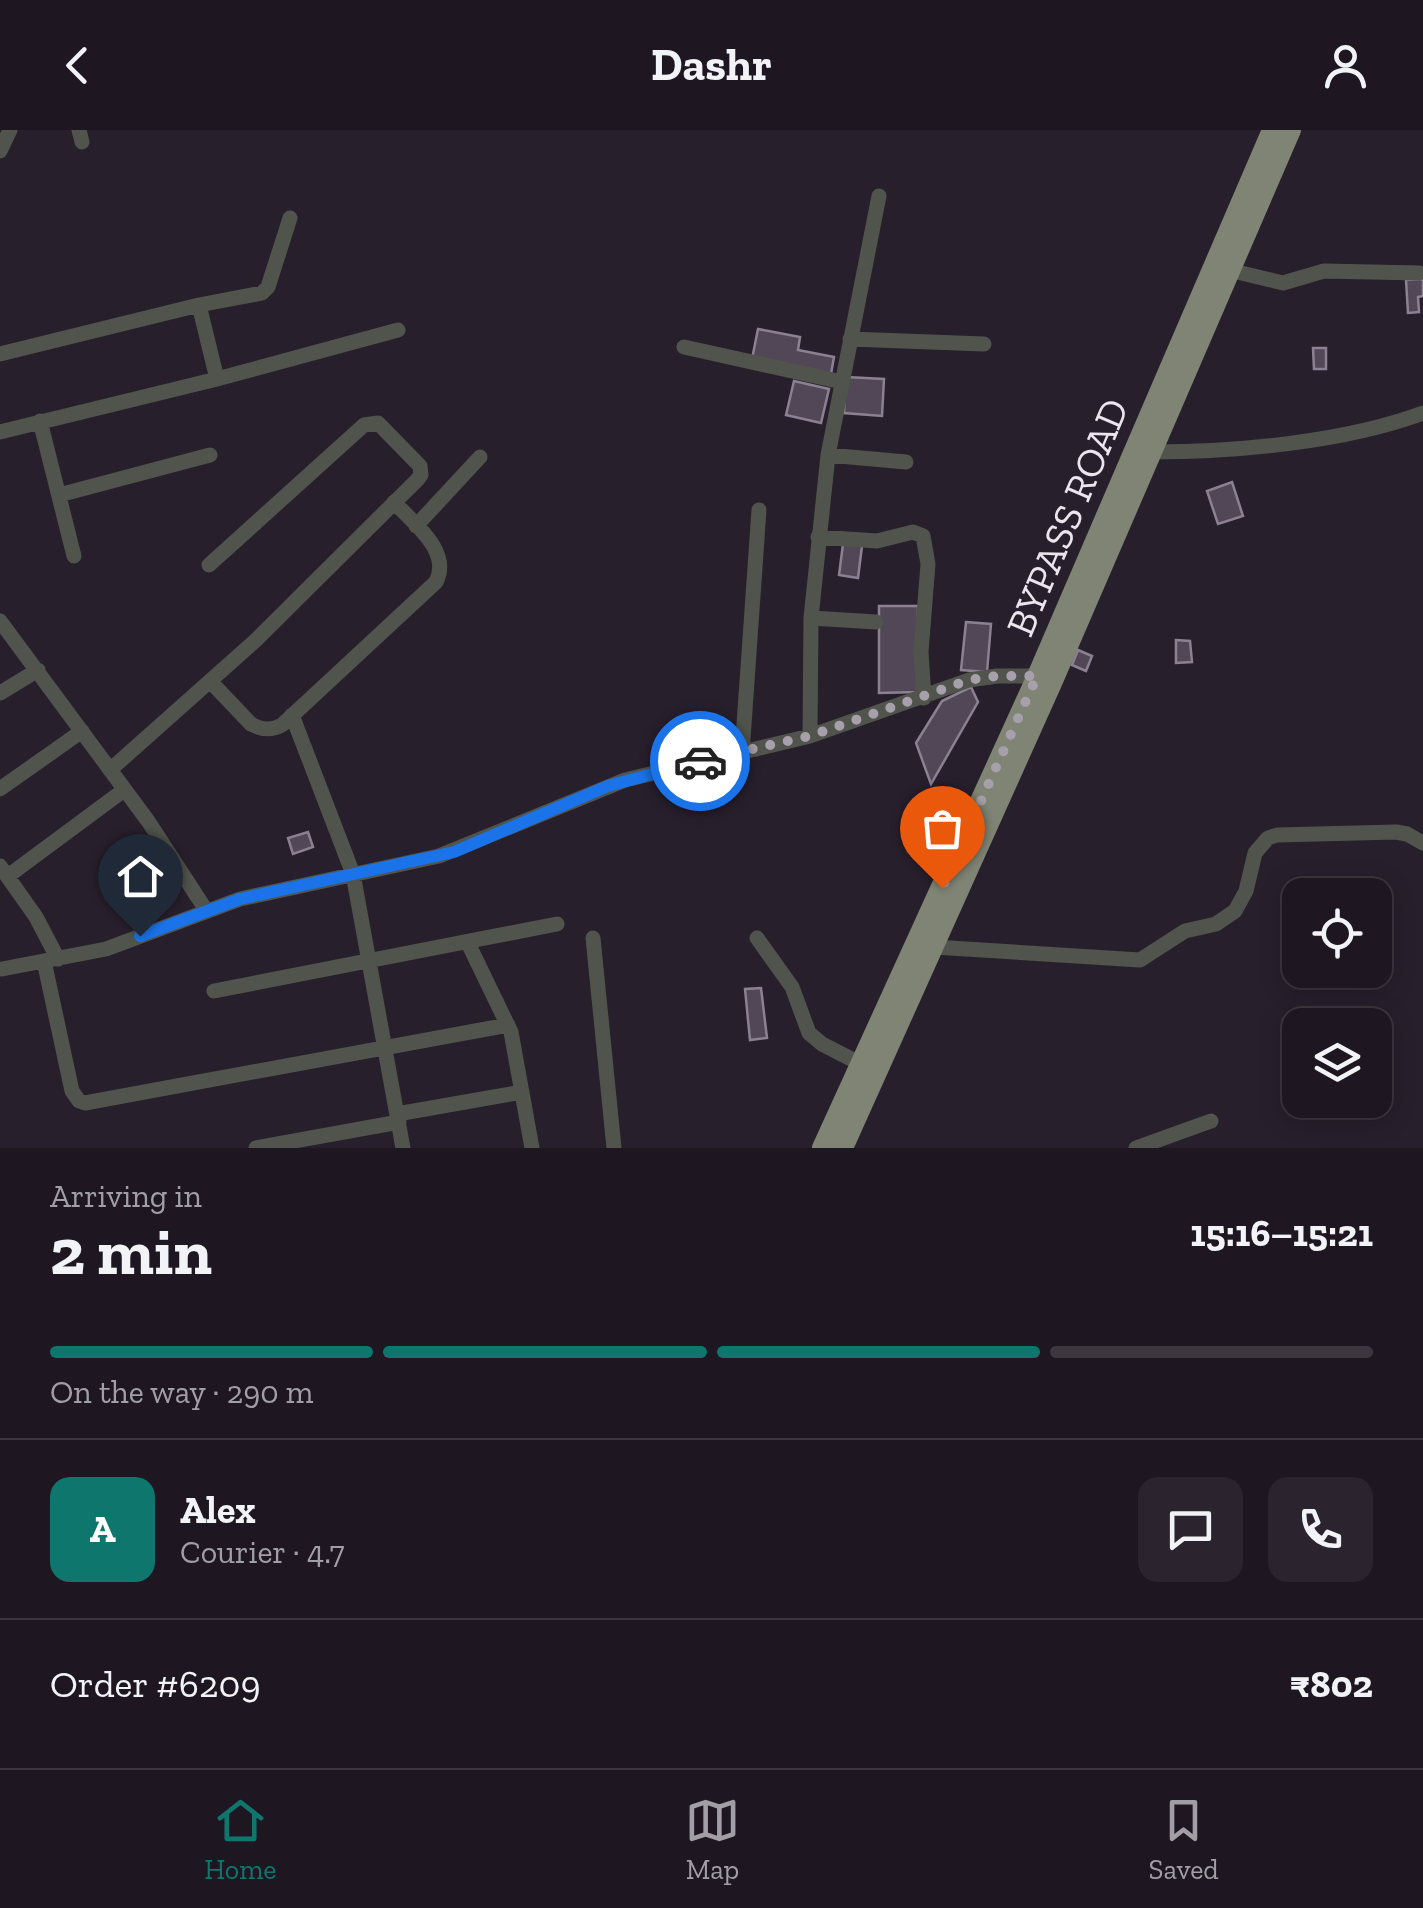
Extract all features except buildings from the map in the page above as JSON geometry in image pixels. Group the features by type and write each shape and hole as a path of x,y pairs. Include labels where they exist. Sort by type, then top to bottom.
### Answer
{"main road":[{"name":"BYPASS ROAD","path":"822,1148 1037,676 1272,130"},
{"name":"BYPASS ROAD","path":"843,1148 1153,452 1291,130"}],"street":[{"path":"0,151 10,130"},
{"path":"810,736 811,618 828,455 878,196"},
{"path":"0,354 199,304 262,293 268,286 290,218"},
{"path":"1230,270 1283,284 1324,271 1420,273"},
{"path":"199,304 217,380"},
{"path":"0,432 217,380 398,330"},
{"path":"850,339 984,344"},
{"path":"684,347 842,382"},
{"path":"1153,452 1213,451 1320,437 1423,413"},
{"path":"40,420 74,556"},
{"path":"110,770 210,681 417,480 422,470 378,423 368,422 209,565"},
{"path":"59,495 210,455"},
{"path":"828,455 906,462"},
{"path":"416,526 480,456"},
{"path":"210,681 258,728 274,729 436,582 440,574 436,549 394,502"},
{"path":"742,752 758,510"},
{"path":"818,537 877,540 914,532 923,536 928,564 921,652 924,698"},
{"path":"811,618 876,622"},
{"path":"0,621 110,770 206,910"},
{"path":"0,693 38,670"},
{"path":"2,969 106,949 206,910 454,852 624,780 810,736 969,680 1037,676"},
{"path":"292,715 353,874 403,1148"},
{"path":"0,790 82,732"},
{"path":"124,790 4,871 36,916 51,960 72,1091 78,1101 93,1102 508,1025"},
{"path":"934,947 1140,960 1185,931 1216,924 1235,911 1246,891 1256,852 1268,838 1396,832 1423,843"},
{"path":"214,991 557,924"},
{"path":"592,938 614,1148"},
{"path":"757,938 792,986 809,1033 860,1064"},
{"path":"468,944 508,1025 532,1148"},
{"path":"256,1148 522,1092"},
{"path":"1136,1148 1211,1120"}],"way so far":[{"path":"700,761 810,736 969,680 1037,676 942,888"}],"route":[{"path":"140,936 240,899 454,852 624,780 700,761"}]}
